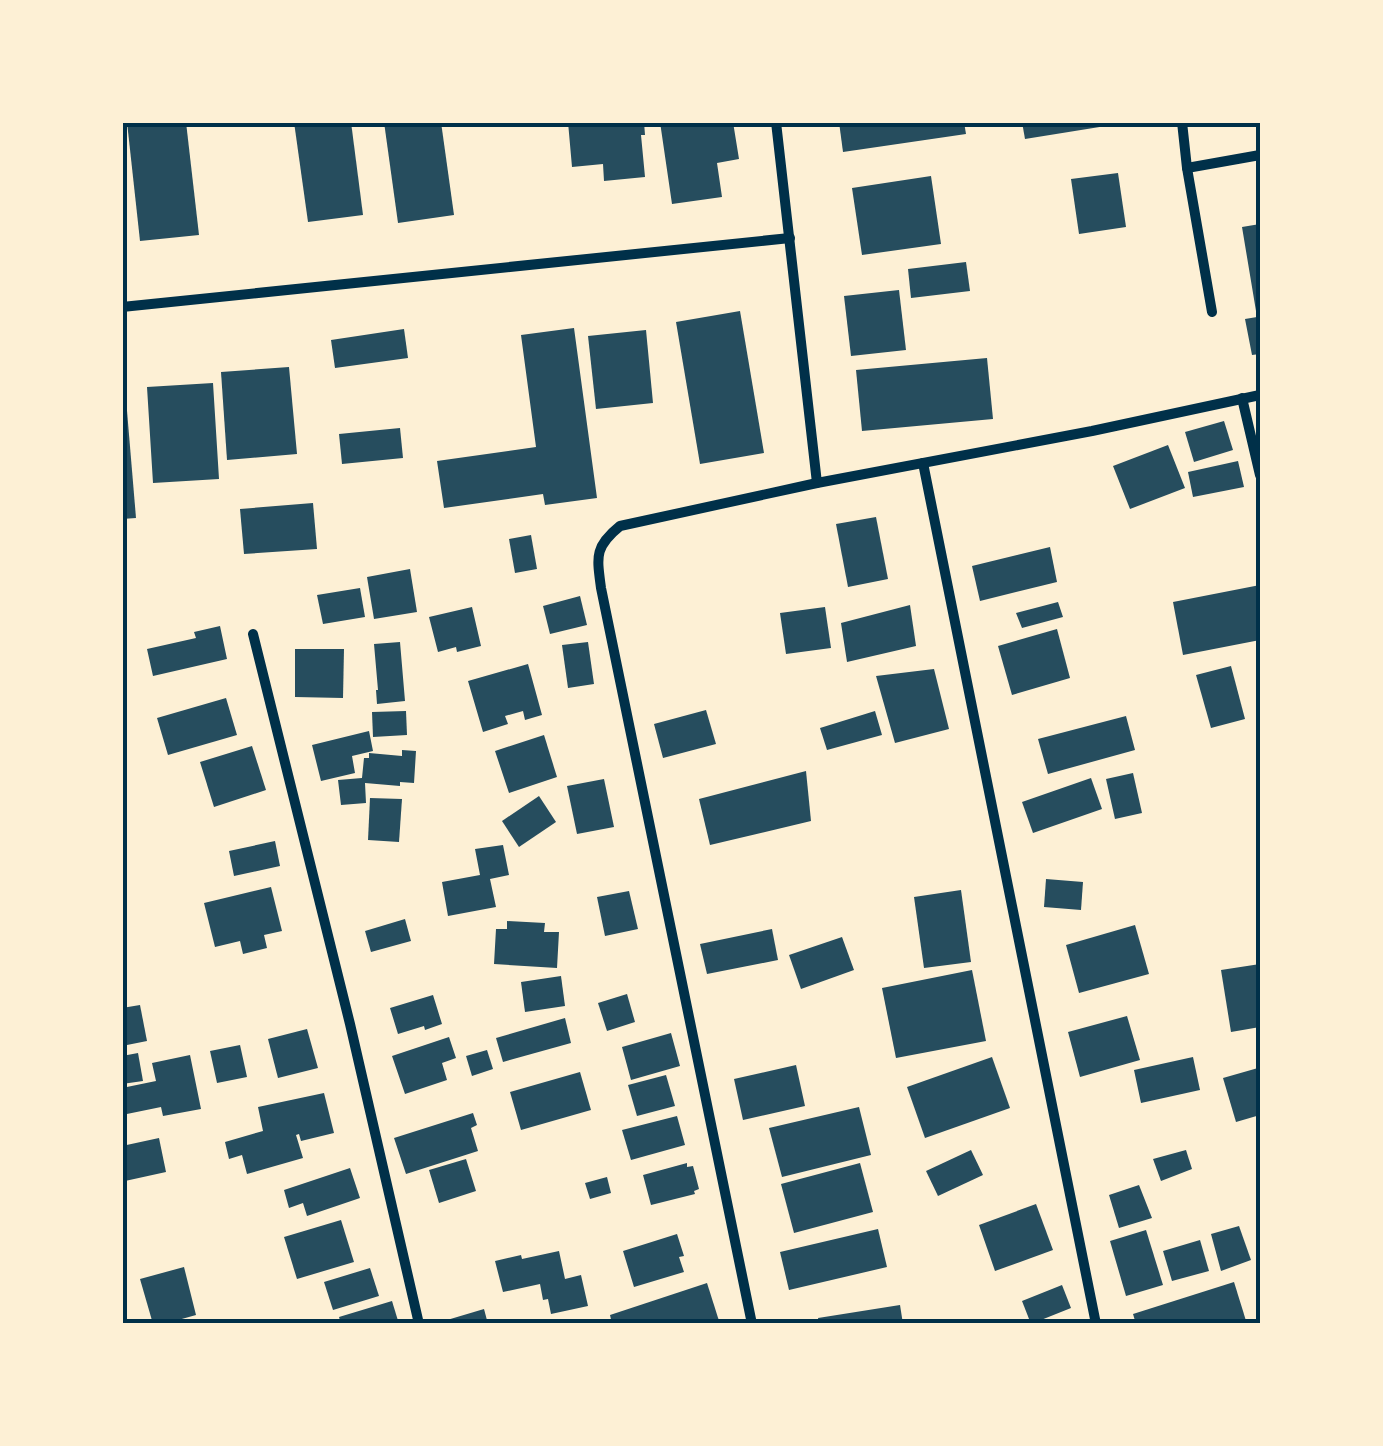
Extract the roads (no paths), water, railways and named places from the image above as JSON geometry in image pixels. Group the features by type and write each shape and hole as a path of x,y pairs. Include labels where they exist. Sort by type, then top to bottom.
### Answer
{"street":[{"path":"776,122 817,484"},
{"path":"1182,122 1212,312"},
{"path":"1187,168 1260,155"},
{"path":"122,307 790,238"},
{"path":"752,1324 597,554 606,538 620,526 1260,395"},
{"path":"1242,398 1260,475"},
{"path":"923,463 1096,1324"},
{"path":"253,634 350,1024 419,1324"}]}
